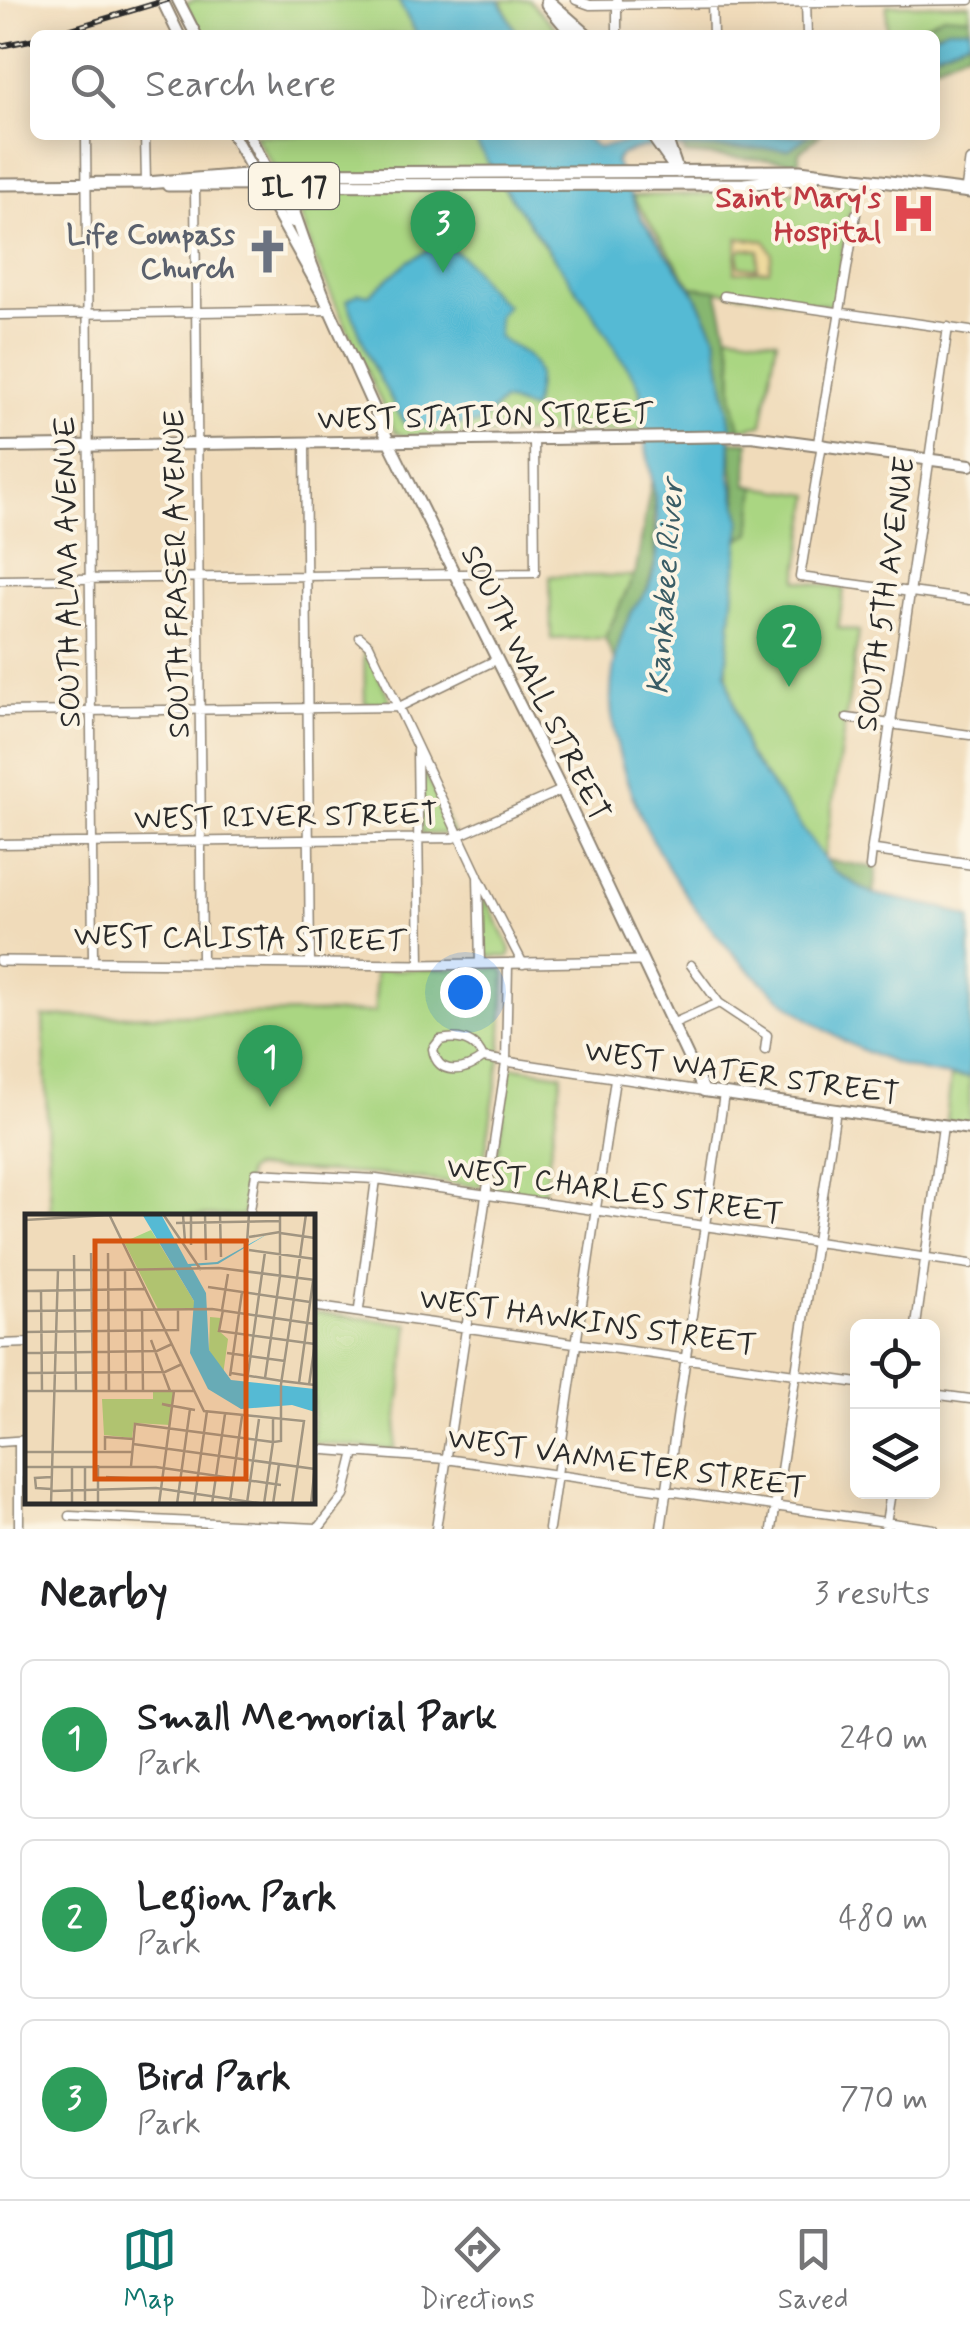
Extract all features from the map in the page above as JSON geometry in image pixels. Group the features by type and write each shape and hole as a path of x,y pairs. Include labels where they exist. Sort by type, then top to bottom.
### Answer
{"main road":[{"path":"162,0 177,30"},
{"path":"178,0 193,30"},
{"path":"546,0 570,30"},
{"path":"546,0 581,30"},
{"name":"SOUTH WALL STREET","path":"237,140 324,297 390,444 562,790 704,1091"},
{"name":"SOUTH WALL STREET","path":"252,140 308,253 324,297"},
{"path":"656,140 673,163 822,174 968,191"},
{"path":"666,140 683,184 744,184 822,174"},
{"name":"IL 17","path":"146,183 195,187 258,179 268,173 633,171 673,163"},
{"name":"IL 17","path":"0,184 258,179 275,186 683,184"},
{"path":"308,253 294,203 300,193 313,186"},
{"name":"WEST STATION STREET","path":"0,447 750,436 970,465"},
{"name":"WEST WATER STREET","path":"704,1091 970,1130"}],"street":[{"path":"576,1 970,0"},
{"path":"806,1 807,30"},
{"path":"617,2 617,30"},
{"path":"712,2 713,30"},
{"name":"SOUTH ALMA AVENUE","path":"86,140 92,961"},
{"path":"146,140 146,183"},
{"path":"968,191 970,161"},
{"name":"SOUTH FRASER AVENUE","path":"195,187 202,961"},
{"path":"856,214 800,578 970,600"},
{"path":"724,296 970,331"},
{"path":"0,315 330,310"},
{"name":"SOUTH 5TH AVENUE","path":"870,867 948,328"},
{"path":"0,580 535,573 534,439"},
{"path":"304,444 310,963"},
{"path":"360,637 368,645 523,964"},
{"path":"0,712 399,708 496,660"},
{"path":"847,718 970,735"},
{"path":"417,746 420,965"},
{"name":"WEST RIVER STREET","path":"0,844 309,842 460,836 562,790"},
{"path":"872,850 970,864"},
{"path":"478,876 480,964"},
{"name":"WEST CALISTA STREET","path":"0,961 420,965 641,961"},
{"path":"436,1529 506,1063 508,964"},
{"path":"692,965 718,1002 767,1035 766,1050"},
{"path":"674,1023 718,1002"},
{"path":"440,1040 466,1040 483,1058 465,1070 444,1068 436,1061 433,1049 440,1040"},
{"name":"WEST WATER STREET","path":"483,1058 704,1091"},
{"path":"550,1529 614,1079"},
{"path":"661,1529 724,1094"},
{"path":"772,1529 836,1110"},
{"path":"917,1319 943,1126"},
{"name":"WEST CHARLES STREET","path":"249,1214 254,1174 376,1179 970,1264"},
{"path":"360,1310 376,1179"},
{"name":"WEST HAWKINS STREET","path":"315,1306 850,1382"},
{"path":"0,1344 25,1343"},
{"path":"940,1395 970,1399"},
{"path":"0,1442 24,1441 19,1529"},
{"name":"WEST VANMETER STREET","path":"315,1449 446,1458 934,1529"},
{"path":"70,1516 127,1525 317,1529 344,1496 355,1452"},
{"path":"886,1525 890,1499"}],"green space":[{"path":"195,0 398,0 414,30 198,30 185,4"},
{"path":"501,0 529,0 557,30 515,30"},
{"path":"970,4 970,17 948,18 911,30 887,30 887,5"},
{"path":"944,15 970,17 970,28 915,30"},
{"path":"970,39 970,50 940,63 940,51"},
{"path":"257,140 475,140 540,240 597,313 639,384 644,431 404,436 395,432 315,259 297,204"},
{"path":"802,140 814,140 799,152 799,162 686,154 682,146 789,149"},
{"path":"842,190 853,206 847,220 835,306 692,287 632,196"},
{"path":"692,287 717,290 732,352 733,399 740,429 731,430 716,336"},
{"path":"726,333 777,340 762,425 740,429 733,399 732,352"},
{"path":"731,441 749,442 747,485 756,487 751,533 740,539 739,514"},
{"path":"653,472 655,562 647,590 624,628 615,662 605,638 636,571"},
{"path":"742,485 811,495 797,580 844,589 838,628 859,631 824,860 764,781 735,721 728,688 728,620"},
{"path":"550,576 634,576 605,638 551,639"},
{"path":"364,647 367,649 391,703 365,704"},
{"path":"422,769 425,771 453,834 421,834"},
{"path":"824,860 877,868 873,894 833,871"},
{"path":"482,899 486,899 511,950 509,957 483,956"},
{"path":"501,968 505,973 501,1052 480,1187 388,1175 252,1168 247,1172 244,1214 51,1214 43,1017 375,1012 375,970"},
{"path":"515,1067 562,1074 543,1198 492,1190 509,1070"},
{"path":"951,1077 970,1077 970,1124 946,1121"},
{"path":"315,1312 409,1324 394,1450 315,1443"}],"sand":[{"path":"738,238 765,241 772,254 769,270 735,272","holes":["743,248 759,250 757,268 739,266 738,252"]}],"water":[{"path":"398,0 499,0 515,30 414,30"},
{"path":"970,28 970,39 940,51 940,32"},
{"name":"Kankakee River","path":"475,140 588,140 598,148 636,140 802,140 789,149 645,147 622,154 615,161 641,218 694,292 716,336 731,427 730,475 741,519 726,672 747,752 833,871 873,894 943,908 970,918 970,1077 907,1067 846,1042 788,1004 735,955 689,900 652,839 626,777 611,704 617,650 633,610 648,588 657,554 657,518 641,394 602,327"},
{"path":"439,244 461,255 489,290 507,305 498,316 498,337 534,364 537,381 532,410 503,401 478,424 406,426 372,365 347,300 359,293 369,295 407,262"}],"railway":[{"path":"68,30 167,0"},
{"path":"0,46 30,40"}],"place":[{"name":"Saint Mary's Hospital","path":"914,214"},
{"name":"Life Compass Church","path":"268,251"},
{"name":"Bird Park","path":"443,273"},
{"name":"Legion Park","path":"789,687"},
{"name":"Small Memorial Park","path":"270,1107"}]}
